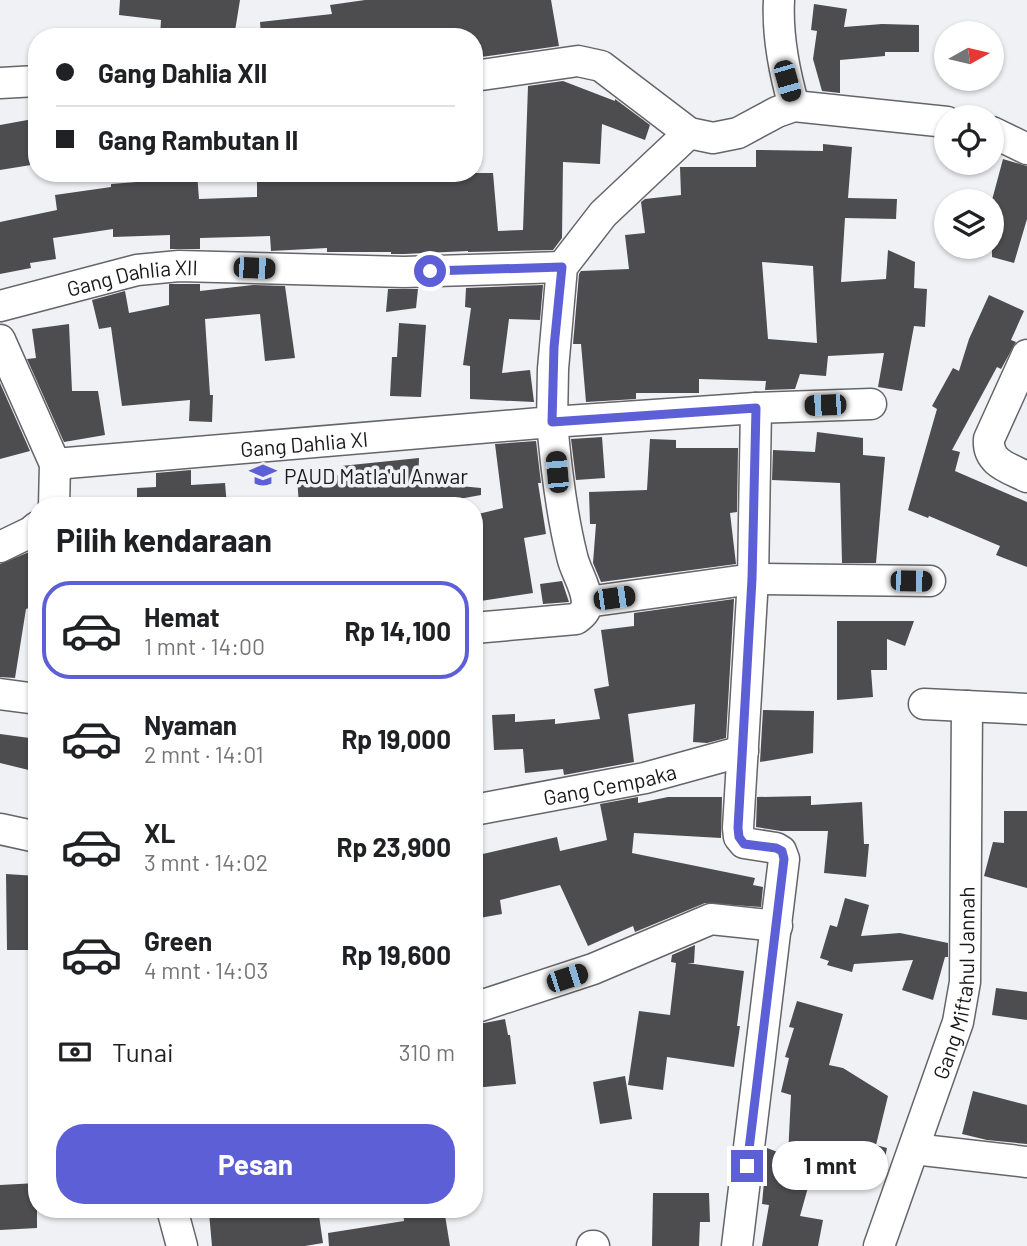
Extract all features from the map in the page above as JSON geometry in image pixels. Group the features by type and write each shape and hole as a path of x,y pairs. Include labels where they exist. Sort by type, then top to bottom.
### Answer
{"street":[{"path":"779,0 778,20 794,106"},
{"path":"483,75 578,61 601,66 689,132 713,138 738,134 777,112 794,106 934,121"},
{"path":"0,83 28,81"},
{"path":"483,627 576,619 582,615 587,602 581,578 572,560 559,498 552,422 554,347 562,267 603,214 689,132"},
{"path":"1004,138 1027,149"},
{"name":"Gang Dahlia XII","path":"0,306 137,270 178,266 404,272 562,267"},
{"path":"0,340 55,464 54,497"},
{"path":"1027,355 989,439 990,454 996,461 1027,477"},
{"name":"Gang Dahlia XI","path":"55,464 552,422 756,408 871,404"},
{"path":"737,1246 784,859 782,851 776,848 744,844 739,837 738,828 752,579 756,408"},
{"path":"0,547 28,533"},
{"path":"587,602 752,579 930,582"},
{"path":"0,694 28,698"},
{"path":"924,704 1027,709"},
{"name":"Gang Miftahul Jannah","path":"879,1246 958,1022 965,982 967,706"},
{"name":"Gang Cempaka","path":"483,808 645,778 743,751"},
{"path":"0,829 28,834"},
{"path":"483,1005 593,969 711,919 777,926"},
{"path":"914,1149 1027,1162"},
{"path":"174,1218 182,1246"}],"building":[{"path":"120,0 240,0 235,28 161,28 161,20 119,15"},
{"path":"365,0 551,0 559,46 483,57 483,28 260,28 260,22 332,14 330,5"},
{"path":"814,4 847,9 844,27 919,25 919,52 885,52 885,56 840,60 840,93 822,91 813,59 817,31 811,30"},
{"path":"563,81 615,99 650,125 645,140 602,124 600,164 563,162 562,238 553,250 404,254 327,252 327,248 271,251 270,236 200,238 200,249 170,249 170,235 113,237 113,229 53,238 56,259 30,263 31,268 0,274 0,222 57,210 55,195 111,187 111,184 198,182 199,199 257,197 257,182 483,182 483,173 493,173 498,231 523,230 528,86"},
{"path":"28,120 28,165 0,170 0,125"},
{"path":"823,144 852,147 848,198 897,199 896,219 845,218 841,282 886,279 888,250 915,262 914,288 927,289 925,327 914,326 902,391 878,387 884,353 828,356 826,376 800,374 795,389 765,390 766,381 699,379 699,393 636,393 636,399 586,402 581,344 573,344 579,274 581,271 629,269 625,235 645,233 641,202 645,199 681,195 680,167 756,167 756,150 823,151","holes":["762,262 813,266 817,343 768,339"]},
{"path":"1004,159 1027,166 1027,219 1014,263 999,259 1004,259 1004,189 995,189 999,175 1004,175"},
{"path":"169,284 200,284 200,291 253,285 285,286 295,358 265,361 260,314 205,319 210,395 213,395 212,422 189,421 190,400 122,406 111,327 99,329 92,300 125,291 129,313 169,305"},
{"path":"543,285 540,320 509,319 502,373 530,370 534,402 470,399 470,366 463,365 471,308 465,307 466,288"},
{"path":"388,289 418,289 416,308 386,312"},
{"path":"989,295 1024,311 1011,340 1016,342 1001,369 997,367 952,450 960,452 955,471 1027,502 1027,567 996,555 1000,546 908,510 937,409 932,406 953,368 959,371 969,339"},
{"path":"399,323 426,325 421,397 390,396 392,357 397,357"},
{"path":"69,324 72,391 98,391 105,435 64,442 27,359 36,358 32,329"},
{"path":"0,383 30,451 0,459"},
{"path":"817,432 863,438 863,455 885,457 876,563 842,563 840,483 772,480 773,450 815,452"},
{"path":"602,437 605,478 576,480 571,439"},
{"path":"650,439 676,440 676,448 738,448 737,512 730,513 736,564 601,582 593,563 596,524 590,524 589,492 647,490"},
{"path":"536,441 541,483 538,483 546,534 524,538 533,593 483,601 483,513 503,508 495,444"},
{"path":"419,458 418,482 481,488 481,495 298,497 297,476 342,475 341,466"},
{"path":"191,470 191,485 225,483 226,497 137,497 137,488 156,487 156,473"},
{"path":"28,552 28,608 15,678 0,677 0,564"},
{"path":"562,581 569,602 543,604 540,584"},
{"path":"734,599 726,738 707,743 693,742 695,704 628,714 634,762 564,775 563,769 525,773 523,749 494,750 492,715 515,714 515,722 555,719 555,724 600,719 594,689 609,686 601,630 634,626 634,613"},
{"path":"837,621 914,621 905,646 887,639 887,670 871,670 873,697 837,700"},
{"path":"763,710 814,711 813,753 760,762"},
{"path":"0,734 28,738 28,770 0,763"},
{"path":"811,796 811,805 862,802 864,844 869,844 866,877 824,873 828,831 781,831 756,827 757,797"},
{"path":"638,797 638,803 668,797 722,797 721,838 634,833 632,853 755,878 753,885 763,887 761,907 705,903 635,932 633,926 588,946 560,885 500,900 502,914 483,917 483,854 557,837 560,851 607,840 600,804"},
{"path":"1004,811 1027,811 1027,888 984,876 993,842 1004,843"},
{"path":"6,874 28,875 28,950 7,950"},
{"path":"845,898 869,905 861,936 900,933 948,943 948,957 945,957 933,1000 902,990 913,960 854,964 852,972 827,965 829,961 820,958 830,925 837,927"},
{"path":"695,945 694,963 687,963 744,971 734,1067 667,1057 663,1090 628,1085 639,1011 670,1015 676,963 671,962 672,955"},
{"path":"996,988 1027,992 1027,1020 992,1015"},
{"path":"797,1001 843,1014 829,1065 843,1068 888,1096 876,1145 887,1148 881,1178 862,1177 860,1183 812,1173 800,1216 823,1220 818,1246 762,1246 769,1205 762,1204 767,1148 788,1156 791,1095 781,1092 789,1058 785,1057 794,1028 789,1027"},
{"path":"505,1019 510,1035 516,1084 483,1087 483,1023"},
{"path":"625,1076 632,1119 600,1124 593,1082"},
{"path":"973,1091 1027,1105 1027,1144 987,1140 962,1134"},
{"path":"28,1183 28,1218 37,1218 37,1228 0,1230 0,1185"},
{"path":"653,1193 709,1193 710,1222 700,1222 699,1246 652,1246"},
{"path":"209,1218 319,1218 323,1243 305,1246 212,1246"},
{"path":"404,1218 445,1218 450,1246 329,1246 328,1233 404,1221"}],"place":[{"name":"PAUD Matla'ul Anwar","path":"263,475"}],"route":[{"path":"430,271 562,267 554,347 552,422 756,408 752,579 738,828 739,837 744,844 776,848 782,851 784,859 747,1166"}]}
